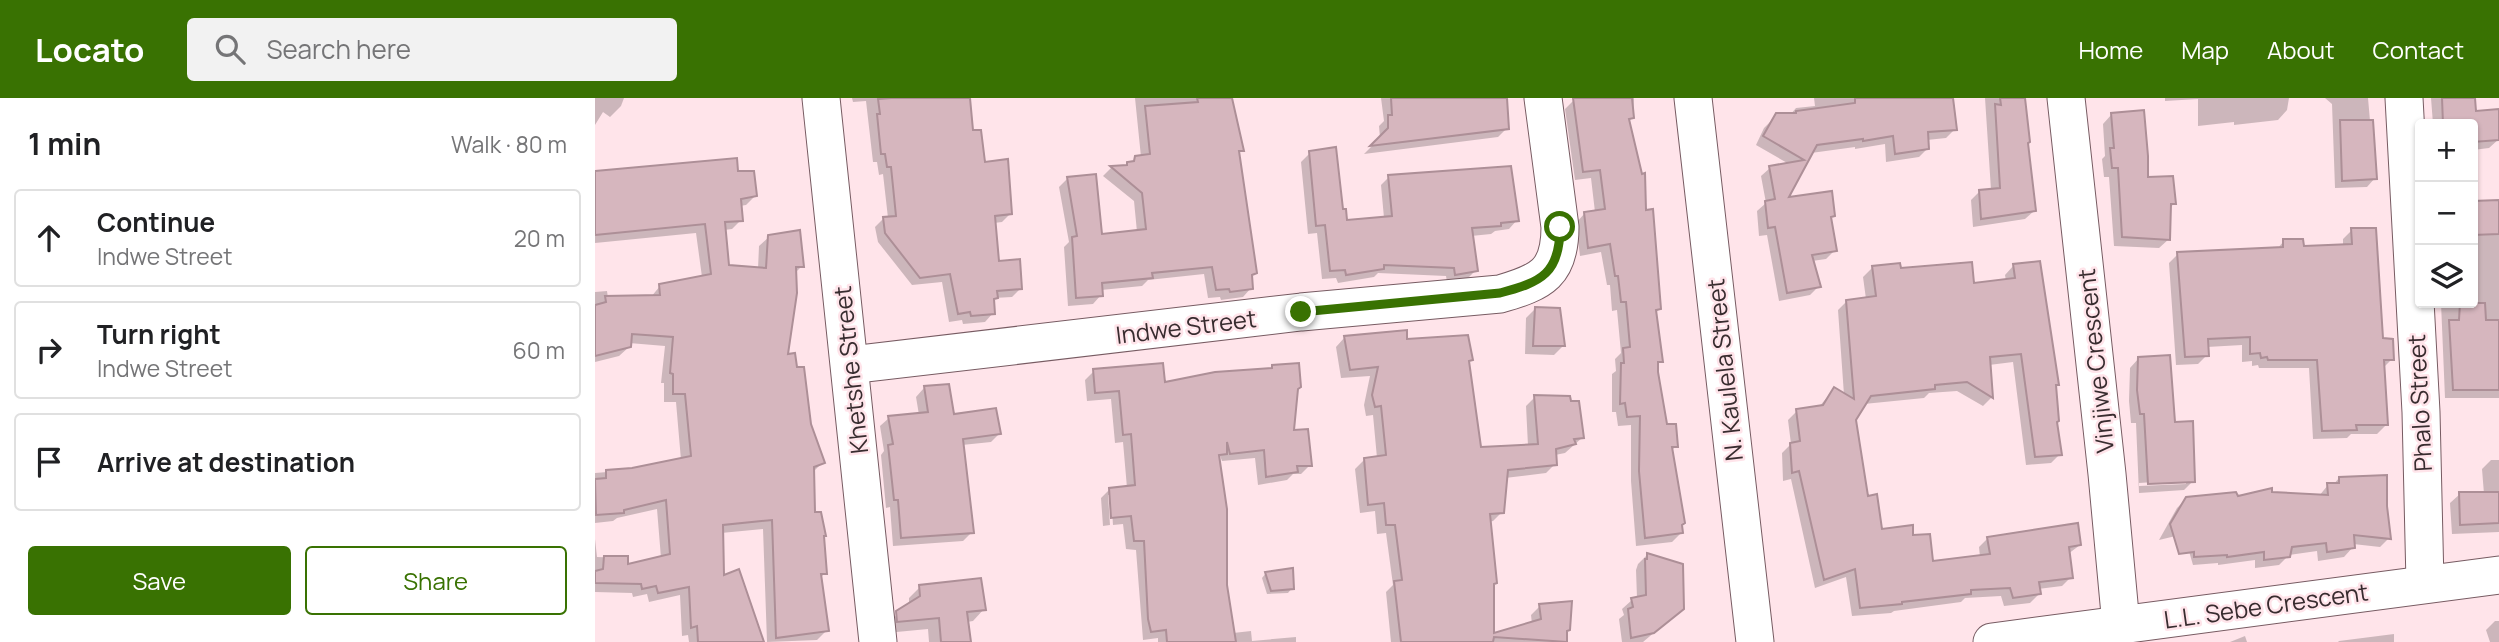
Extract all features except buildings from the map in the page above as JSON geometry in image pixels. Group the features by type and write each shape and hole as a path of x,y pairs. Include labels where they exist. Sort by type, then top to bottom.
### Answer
{"street":[{"name":"Khetshe Street","path":"821,98 879,642"},
{"name":"Indwe Street","path":"850,365 1301,312 1500,293 1527,286 1545,276 1555,262 1560,247 1560,227 1543,98"},
{"name":"N. Kaulela Street","path":"1693,98 1755,642"},
{"name":"Vinjiwe Crescent","path":"2066,98 2106,460 2121,625"},
{"name":"Phalo Street","path":"2404,98 2421,412 2425,583"},
{"name":"L.L. Sebe Crescent","path":"1992,642 2499,575"}],"route":[{"path":"1301,312 1500,293 1527,286 1545,276 1555,262 1560,247 1560,227"}]}
